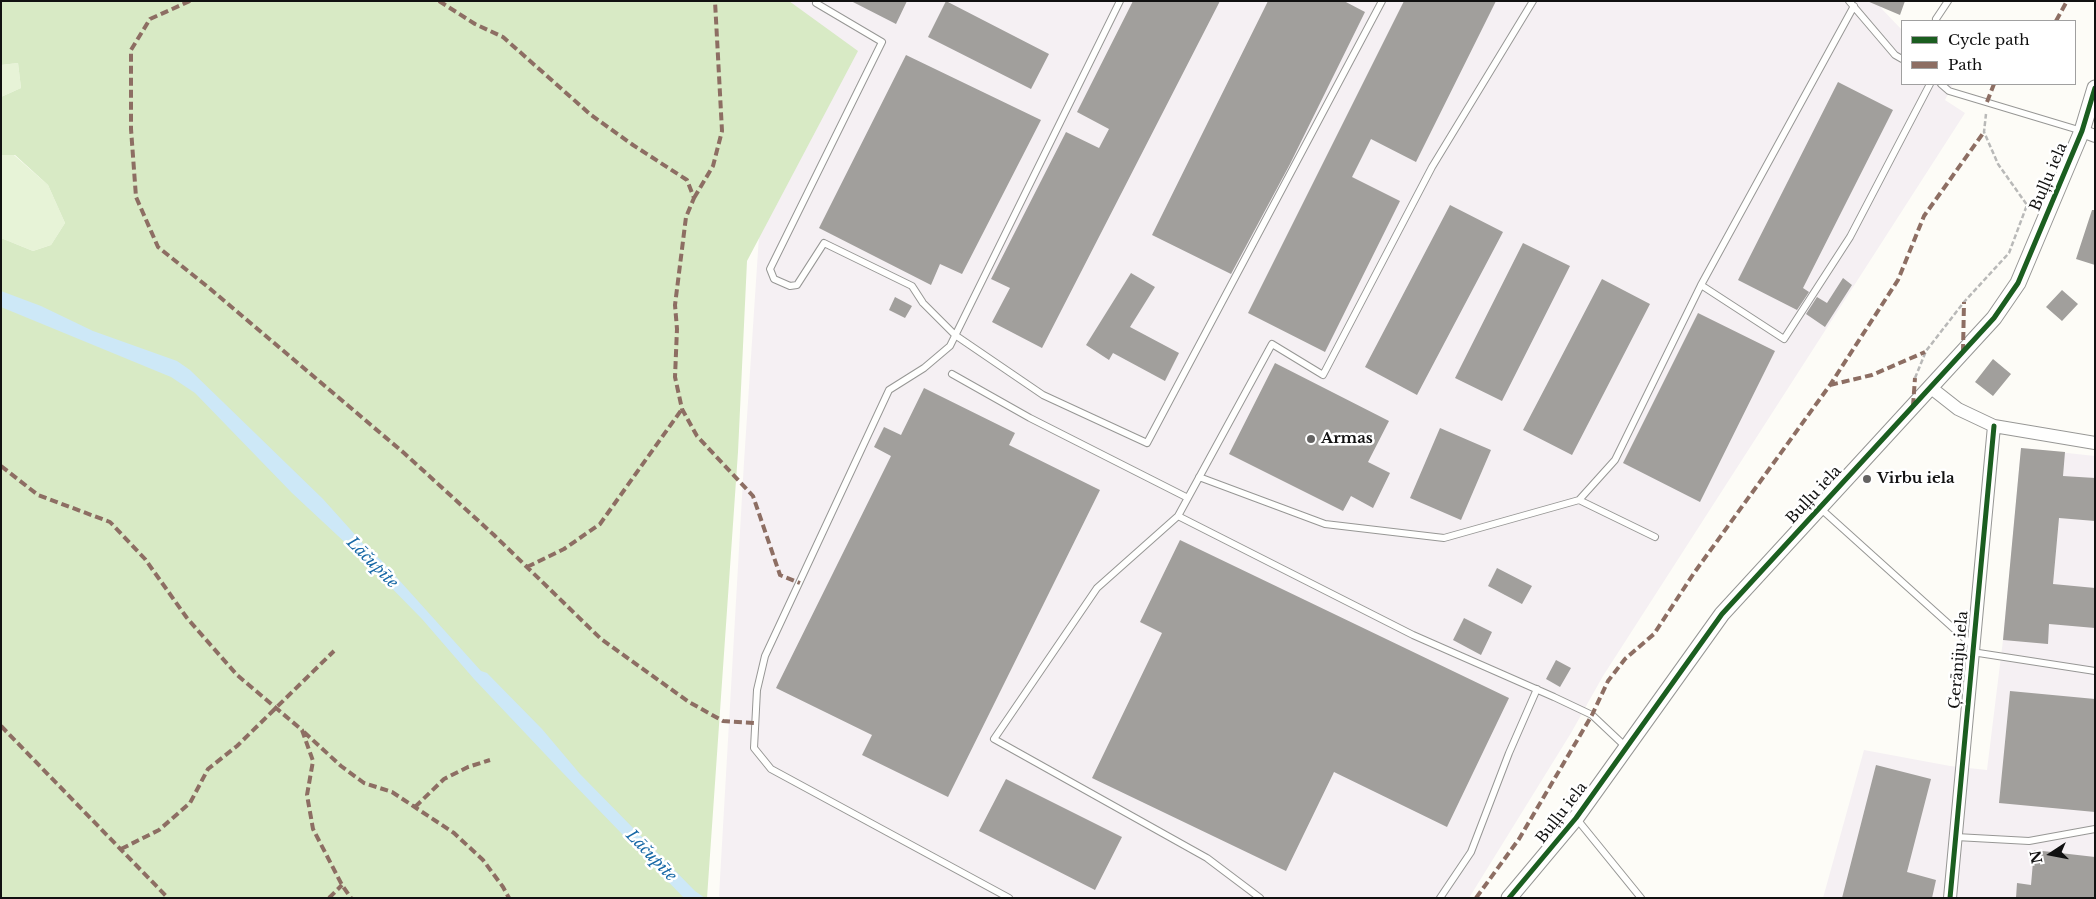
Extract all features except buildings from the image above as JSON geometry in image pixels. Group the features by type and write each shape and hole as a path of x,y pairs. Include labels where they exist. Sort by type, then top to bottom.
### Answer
{"street":[{"name":"Buļļu iela","path":"1509,898 1576,818 1628,748 1722,614 1994,318 2018,283 2088,134 2095,88"},
{"path":"1930,387 1958,409 1994,426 2095,443"},
{"name":"Ģerāniju iela","path":"1950,898 1994,426"}],"lane":[{"path":"817,1 816,4 882,42 770,268 774,279 790,286 797,285 824,243 912,286 923,303 955,335 1043,395 1147,443 1382,1"},
{"path":"1009,898 771,769 754,748 757,690 765,656 890,390 924,368 950,346 1120,1"},
{"path":"1260,898 1207,858 994,740 1097,588 1178,516 1272,344 1323,375 1432,167 1533,1"},
{"path":"1849,1 1895,55 1901,58"},
{"path":"1936,19 1948,1"},
{"path":"1199,477 1325,524 1444,538 1579,500 1615,460 1701,285 1854,6"},
{"path":"1701,285 1784,339 1850,237 1929,85"},
{"path":"1942,85 1949,91 2088,134"},
{"path":"952,374 1030,418 1188,498"},
{"path":"1579,500 1655,537"},
{"path":"1819,507 1972,649 2095,671"},
{"path":"1178,516 1413,634 1592,715 1628,748"},
{"path":"1440,898 1471,852 1509,753 1537,689"},
{"path":"1576,818 1641,898"},
{"path":"1956,838 2029,841 2095,829"}],"path":[{"path":"1915,378 1926,351 1964,302 2009,253 2027,205 1998,164 1984,132 1987,102"}],"shaded area":[{"path":"792,1 1885,1 1881,8 1901,29 1901,85 1952,85 1945,100 1965,113 1603,676 1571,733 1469,898 721,898 719,896 744,462 772,40"},
{"path":"2021,448 2095,456 2095,898 1823,898 1864,750 1950,766 1987,770 2003,640"}],"green space":[{"path":"1,1 789,1 858,51 747,261 738,452 707,898 1,898 1,238 33,251 51,245 65,223 48,185 15,155 1,155 1,97 21,88 18,63 1,65"},
{"path":"18,63 21,88 1,97 1,65"},
{"path":"1,155 14,155 48,185 65,223 51,245 33,251 1,238"}],"water":[{"name":"Lāčupīte","path":"1,291 41,306 93,331 177,361 190,370 323,499 481,671 487,673 542,729 580,774 695,891 705,898 684,898 474,679 422,619 367,563 292,493 195,393 171,377 1,307"}],"marked path":[{"path":"190,1 150,19 131,50 131,129 136,197 158,247 404,453 494,535 601,639 689,702 723,721 755,723"},
{"path":"439,1 475,24 503,37 591,115 687,180 694,198 686,217 675,305 677,329 675,377 682,409 697,436 753,496 780,575 800,583"},
{"path":"694,198 713,166 722,131 715,1"},
{"path":"2057,20 2067,1"},
{"path":"1987,102 1994,85"},
{"path":"1476,898 1519,839 1592,715 1608,681 1625,659 1654,634 1694,573 1830,385 1898,280 1924,216 1984,132"},
{"path":"1963,352 1964,302"},
{"path":"1830,385 1872,375 1925,352"},
{"path":"1913,406 1915,378"},
{"path":"527,567 564,549 600,524 682,409"},
{"path":"1,466 38,495 110,522 145,559 187,618 237,675 302,730 313,761 307,795 313,829 342,885 351,898"},
{"path":"121,849 159,830 190,803 208,769 237,746 334,651"},
{"path":"1,726 168,898"},
{"path":"304,732 341,766 364,783 392,792 454,833 483,860 509,898"},
{"path":"415,807 444,779 468,767 490,760"},
{"path":"329,898 342,885"}],"cycle path":[{"path":"1509,898 1576,818 1722,614 1994,318 2018,283 2082,131 2095,88"},
{"path":"1950,898 1994,426"}],"place":[{"name":"Armas","path":"1311,439"},
{"name":"Virbu iela","path":"1867,479"}]}
